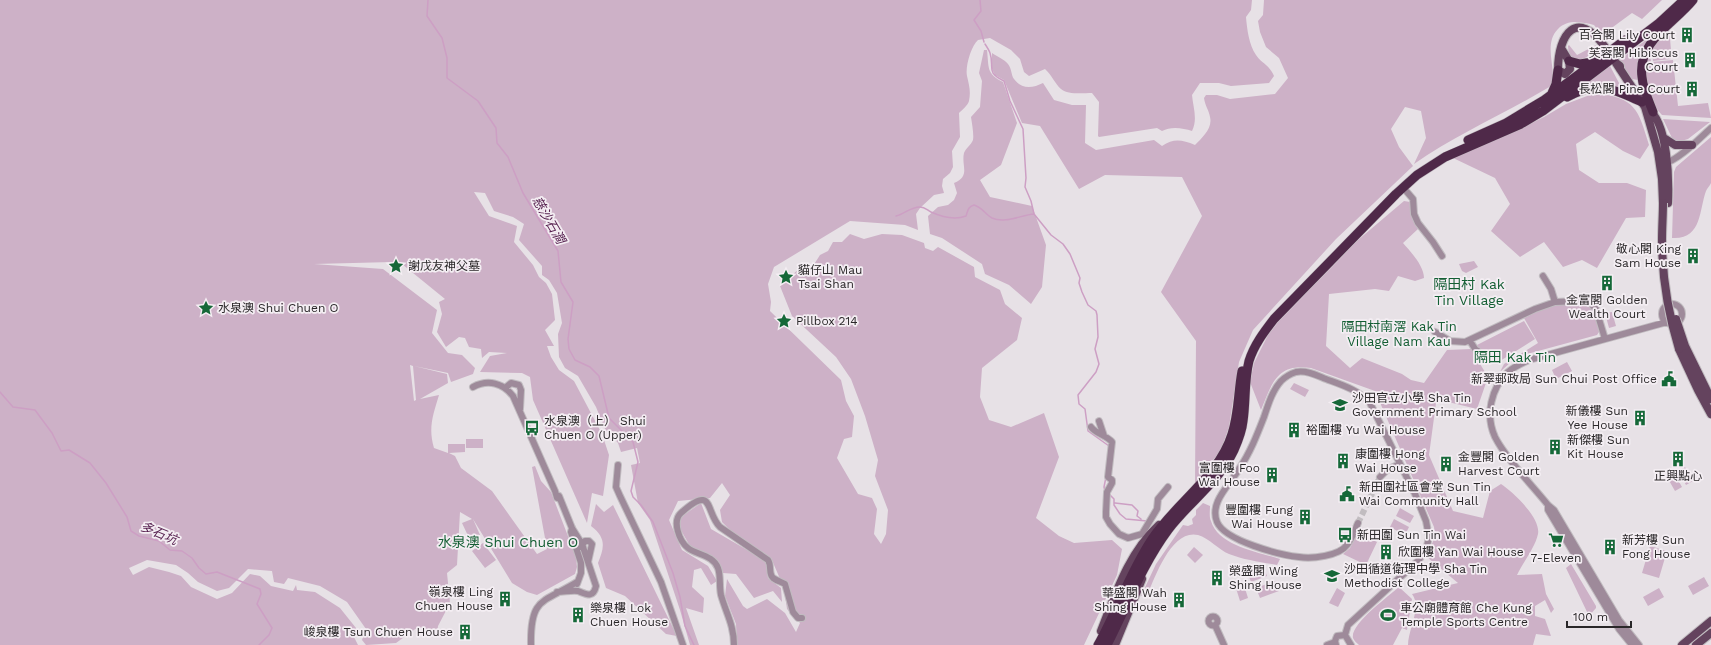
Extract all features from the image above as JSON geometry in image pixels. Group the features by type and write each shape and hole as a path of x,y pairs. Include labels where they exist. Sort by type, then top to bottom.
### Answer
{"highway":[{"path":"1097,645 1141,557 1167,518 1205,479 1226,449 1236,419 1240,376 1245,359 1254,338 1268,318 1411,173 1443,153 1506,123 1549,96 1661,14 1676,0"},
{"path":"1543,111 1659,23 1684,0"},
{"path":"1647,107 1642,80 1643,57 1653,40 1693,0"},
{"path":"1569,61 1580,64 1595,62"},
{"path":"1549,96 1556,86 1558,70"},
{"path":"1107,645 1136,583 1169,529 1214,480 1233,452 1243,422 1246,378 1250,360 1262,335 1274,320 1394,196 1428,168 1452,154 1521,124 1575,93 1589,88 1606,88 1615,90 1647,107"},
{"path":"1425,177 1428,168"},
{"path":"1394,196 1407,192"}],"main road":[{"path":"1561,48 1569,61 1570,68 1568,73 1564,74 1558,70 1557,56 1561,48 1561,42 1565,35 1572,29 1586,29 1592,32 1605,47"},
{"path":"1620,69 1647,107 1664,138 1665,203 1662,241 1664,276 1671,322 1709,405"},
{"path":"1647,107 1655,139 1664,163"},
{"path":"1664,138 1675,145 1692,145"},
{"path":"1682,348 1704,383 1711,390"},
{"path":"1704,383 1709,405"},
{"path":"1097,645 1125,571 1138,547 1145,535 1167,518"},
{"path":"1115,645 1141,585 1147,564"},
{"path":"1682,645 1711,621"},
{"path":"1696,645 1711,633"}],"street":[{"path":"1664,163 1692,145 1711,128"},
{"path":"1407,192 1413,199 1414,214 1418,223 1442,256"},
{"path":"1543,276 1551,288 1555,302"},
{"path":"1435,332 1455,342 1470,341 1535,309 1555,302 1580,301 1590,303 1596,308 1605,339"},
{"path":"1639,645 1619,620 1554,510 1548,506 1515,466 1495,436 1490,418 1491,406 1494,393 1499,383 1509,372 1529,360 1667,322"},
{"path":"1470,341 1477,352 1478,351"},
{"path":"1348,641 1345,632 1350,622 1416,564 1424,553 1427,546 1428,537 1426,521 1370,403 1365,397 1349,388 1308,372 1295,373 1287,376 1281,381 1272,395 1256,435 1241,466 1218,500 1215,516 1219,526 1228,535 1244,542 1287,555 1313,558 1336,552 1344,548 1349,542 1358,523"},
{"path":"473,387 483,383 491,383 505,388 513,396 520,409 557,498 560,499 572,528 582,544 596,588 592,593 584,594 579,591 557,592"},
{"path":"505,388 511,383 519,385 521,390 520,409"},
{"path":"1099,421 1104,436"},
{"path":"1091,427 1110,439 1112,445 1108,477 1112,480 1112,483 1107,492 1106,518 1115,530 1124,536 1132,538 1145,535 1157,509 1158,500 1168,487"},
{"path":"1380,478 1387,470 1400,464"},
{"path":"618,465 616,487 661,582 683,645"},
{"path":"734,645 732,626 721,597 716,565 710,558 686,546 677,528 676,521 678,516 698,501 703,500 708,503 716,522 720,527 768,560 771,564 771,576 785,584 794,614 798,618 802,618"},
{"path":"1548,506 1548,510 1609,612 1632,645"},
{"path":"572,528 571,532 579,553 581,568 577,587 579,591"},
{"path":"579,553 582,544 587,540 592,544 588,562"},
{"path":"531,645 531,623 536,609 544,600 587,576 594,580"},
{"path":"1215,625 1224,645"},
{"path":"1327,645 1336,644 1336,638 1338,635 1348,641"}],"shaded area":[{"path":"0,0 1252,0 1251,10 1246,17 1250,42 1256,55 1268,66 1274,76 1269,83 1231,86 1219,83 1200,83 1192,95 1195,122 1192,131 1169,128 1162,131 1157,128 1099,137 1099,102 1092,93 1064,91 1045,69 1029,76 1024,72 1020,59 1011,50 990,38 978,40 973,47 968,62 967,76 970,88 970,97 967,104 959,113 960,137 952,151 953,167 950,173 943,179 942,186 944,193 934,195 920,208 916,214 918,230 905,225 850,221 774,267 768,284 771,302 770,311 841,380 846,401 854,416 852,437 844,439 837,458 858,494 872,498 877,509 874,534 881,544 886,534 888,510 875,476 878,460 865,416 851,379 836,357 792,316 780,286 801,267 813,266 820,255 828,251 833,242 842,242 850,234 864,239 882,234 902,235 924,243 925,248 933,251 938,247 974,267 975,277 1000,290 1005,304 1022,318 1017,340 982,368 980,397 989,420 1011,427 1044,413 1059,457 1036,518 1059,536 1074,543 1112,540 1122,549 1117,575 1084,645 737,645 736,624 725,596 727,579 743,606 747,609 767,599 785,613 796,632 800,623 787,609 784,588 771,558 740,540 722,522 720,510 730,495 722,483 710,498 678,501 669,520 682,550 708,566 717,581 711,585 701,568 694,570 692,587 704,598 703,613 686,608 699,645 690,645 650,520 638,503 631,465 640,463 637,448 621,452 618,443 605,429 596,407 578,376 565,368 559,357 558,334 562,323 557,293 549,280 542,275 542,266 519,240 524,224 513,217 494,211 485,193 474,192 489,216 517,226 514,242 533,265 539,277 546,283 552,294 555,320 545,330 554,346 547,346 551,357 559,370 574,381 602,434 609,455 603,496 592,493 587,523 533,400 530,377 522,373 480,372 490,356 507,353 489,352 482,358 481,349 469,347 465,338 459,337 446,347 437,332 442,314 439,302 445,299 402,264 392,262 314,264 383,269 437,310 432,333 448,353 462,355 475,368 473,374 451,382 448,373 414,366 447,374 448,383 420,399 439,395 431,428 434,448 448,453 448,444 465,444 465,452 449,453 455,456 461,468 492,491 537,554 547,549 532,467 535,466 541,481 551,492 576,557 577,567 575,574 537,595 527,592 512,583 473,519 480,535 470,540 462,523 472,519 460,512 457,565 447,573 450,603 438,626 437,634 435,631 418,627 396,643 366,645 362,640 366,629 347,602 320,586 288,578 284,584 274,582 272,571 248,569 229,588 217,591 198,582 176,565 147,560 129,568 133,575 149,567 169,572 181,576 191,587 217,599 232,593 250,574 260,576 271,586 293,591 296,585 297,590 315,592 340,608 356,628 353,635 358,645 0,645","holes":["410,365 413,366 416,400 414,401"]},
{"path":"1264,0 1662,0 1642,19 1632,13 1602,35 1594,25 1575,22 1562,26 1554,34 1552,39 1551,56 1553,78 1551,86 1464,133 1414,164 1426,138 1421,111 1405,107 1391,129 1399,147 1413,166 1336,239 1253,330 1239,362 1229,427 1221,450 1195,484 1196,341 1161,292 1202,216 1182,177 1105,175 1079,189 1040,126 1022,123 1004,80 995,75 992,69 992,53 1003,59 1008,64 1013,77 1020,85 1032,87 1043,83 1054,100 1072,105 1086,105 1085,143 1096,150 1154,140 1162,146 1166,143 1174,141 1186,142 1195,145 1208,129 1211,121 1204,98 1206,95 1217,95 1230,99 1275,94 1288,78 1279,58 1266,47 1260,32 1258,21 1263,15"},
{"path":"1669,27 1671,50 1650,52 1651,62 1673,60 1678,106 1708,103 1711,118 1662,115 1652,101 1645,73 1647,55 1654,42"},
{"path":"1650,37 1641,52 1638,68 1638,80 1632,79 1618,61"},
{"path":"1569,45 1577,55 1596,45 1600,48 1586,58 1576,60 1572,58 1569,53"},
{"path":"984,50 987,50 988,65 991,73 1003,82 1017,123 1001,165 980,180 990,197 1032,206 1046,245 1042,287 1031,304 1009,285 985,274 982,264 942,238 930,234 928,216 938,207 948,205 954,200 957,193 954,183 964,174 964,153 973,140 971,117 980,107 982,81 979,73"},
{"path":"1670,51 1671,59 1653,61 1652,53"},
{"path":"1610,66 1619,83 1619,88 1602,84 1577,89"},
{"path":"1595,93 1619,98 1633,107 1642,122 1649,145 1640,159 1623,151 1595,132 1576,144 1579,170 1599,183 1627,183 1646,190 1645,217 1626,218 1597,268 1582,260 1563,267 1544,242 1520,257 1491,231 1510,204 1495,178 1451,157 1513,132 1544,117 1566,104"},
{"path":"1663,119 1710,122 1688,139 1678,142 1672,138"},
{"path":"1711,137 1711,183 1706,191 1698,222 1689,234 1682,237 1672,238 1674,172 1676,167"},
{"path":"1404,201 1410,202 1413,217 1418,229 1403,243 1422,269 1424,278 1415,281 1398,276 1389,291 1375,289 1329,294 1326,346 1350,368 1362,358 1402,374 1411,380 1424,383 1447,350 1471,349 1488,377 1477,409 1440,400 1436,403 1429,455 1453,511 1483,518 1490,491 1501,484 1519,499 1531,513 1538,528 1538,534 1532,550 1517,575 1542,574 1546,594 1554,609 1551,613 1545,600 1535,606 1535,616 1545,619 1551,636 1536,634 1533,645 1408,645 1416,605 1412,594 1458,583 1427,557 1435,536 1434,527 1375,391 1311,368 1300,367 1283,372 1277,377 1261,410 1250,382 1254,363 1268,335 1278,322 1358,240"},
{"path":"1474,261 1478,267 1466,273 1462,271 1459,264"},
{"path":"1555,303 1586,304 1594,310 1599,332 1597,335 1527,354 1512,361 1500,372 1504,364 1538,343 1524,318"},
{"path":"1612,312 1616,326 1609,328 1605,313"},
{"path":"1524,321 1535,339 1500,361 1487,363 1477,345"},
{"path":"1567,362 1572,371 1556,379 1552,370"},
{"path":"1294,383 1309,390 1305,397 1290,389"},
{"path":"466,439 483,439 483,448 466,448"},
{"path":"1685,467 1693,481 1686,485 1678,471"},
{"path":"1674,473 1682,487 1675,491 1667,477"},
{"path":"701,503 711,529 766,561 768,578 781,588 782,602 773,591 754,598 736,574 723,573 717,560 690,546 679,527 681,517"},
{"path":"1203,503 1210,506 1210,519 1215,530 1222,536 1240,547 1280,559 1277,565 1235,556 1225,552 1210,541 1198,535 1189,535 1180,539 1173,546 1160,565 1148,593 1141,596 1156,564 1183,525 1188,526 1193,524 1192,519 1196,515 1196,510"},
{"path":"596,504 604,512 613,505 677,636 666,634 625,596 606,588 598,563 602,553 603,543 600,535 591,526"},
{"path":"1400,508 1414,516 1410,523 1396,516"},
{"path":"1394,519 1409,527 1405,535 1390,527"},
{"path":"1358,533 1377,542 1366,565 1343,554 1350,548"},
{"path":"483,543 496,560 485,568 472,551"},
{"path":"1650,546 1667,551 1659,578 1642,573"},
{"path":"1194,547 1203,555 1195,563 1187,555"},
{"path":"1571,564 1596,606 1589,616 1566,568"},
{"path":"1264,568 1267,576 1251,582 1248,574"},
{"path":"1704,577 1709,586 1693,595 1688,586"},
{"path":"1275,581 1279,591 1260,598 1256,588"},
{"path":"1243,582 1248,598 1240,601 1235,585"},
{"name":"車公廟體育館 Che Kung Temple Sports Centre","path":"1399,587 1412,599 1407,630 1402,628 1393,645 1359,645 1353,638 1354,632 1358,625 1371,611"},
{"path":"1337,588 1345,593 1338,607 1329,603"},
{"path":"1659,588 1664,597 1648,606 1643,597"}],"waterway":[{"name":"慈沙石澗","path":"428,0 427,16 442,38 447,58 447,78 478,101 496,128 497,143 508,157 523,193 558,251 561,282 573,302 568,339 569,349 575,360 590,367 599,376 609,418 633,442 638,462 631,491 633,497 641,505 653,522 673,573 680,597 685,626 694,645"},
{"path":"980,0 981,11 974,20 981,31 984,42"},
{"path":"985,44 990,53 994,75 1004,81 1010,101 1023,129 1026,178 1025,187 1031,201 1034,214 1051,235 1063,244 1070,254 1080,278 1079,283 1082,292 1088,305 1096,311 1098,337 1095,349 1099,364 1096,372 1078,395 1079,404 1085,409 1088,431 1109,446"},
{"path":"896,216 913,208 920,207 944,217 962,217 966,216 969,208 974,205 979,207 990,217 997,220 1008,220 1034,214"},
{"name":"多石坑","path":"0,392 13,407 35,410 52,433 61,451 69,450 90,463 106,483 127,517 131,531 139,536 159,541 170,550 182,551 192,558 199,568 206,574 217,572 260,589 261,594 257,604 272,628 269,635 259,645"},
{"path":"1105,491 1104,487 1106,477"},
{"path":"1109,494 1114,499 1114,505 1120,514 1126,519 1147,521"},
{"path":"1115,503 1132,505 1138,511 1137,516 1141,519"}],"tunnel":[{"path":"1358,523 1380,477"}],"place":[{"name":"百合閣 Lily Court","path":"1687,35"},
{"name":"芙蓉閣 Hibiscus Court","path":"1690,60"},
{"name":"長松閣 Pine Court","path":"1692,89"},
{"name":"敬心閣 King Sam House","path":"1693,256"},
{"name":"謝戊友神父墓","path":"396,266"},
{"name":"貓仔山 Mau Tsai Shan","path":"786,277"},
{"name":"金富閣 Golden Wealth Court","path":"1607,283"},
{"name":"水泉澳 Shui Chuen O","path":"206,308"},
{"name":"Pillbox 214","path":"784,321"},
{"name":"新翠郵政局 Sun Chui Post Office","path":"1669,379"},
{"name":"沙田官立小學 Sha Tin Government Primary School","path":"1340,405"},
{"name":"新儀樓 Sun Yee House","path":"1640,418"},
{"name":"水泉澳（上） Shui Chuen O (Upper)","path":"532,428"},
{"name":"裕圍樓 Yu Wai House","path":"1294,430"},
{"name":"新傑樓 Sun Kit House","path":"1555,447"},
{"name":"正興點心","path":"1678,459"},
{"name":"康圍樓 Hong Wai House","path":"1343,461"},
{"name":"金豐閣 Golden Harvest Court","path":"1446,464"},
{"name":"富圍樓 Foo Wai House","path":"1272,475"},
{"name":"新田圍社區會堂 Sun Tin Wai Community Hall","path":"1347,494"},
{"name":"豐圍樓 Fung Wai House","path":"1305,517"},
{"name":"新田圍 Sun Tin Wai","path":"1345,535"},
{"name":"7-Eleven","path":"1556,540"},
{"name":"新芳樓 Sun Fong House","path":"1610,547"},
{"name":"欣圍樓 Yan Wai House","path":"1386,552"},
{"name":"沙田循道衛理中學 Sha Tin Methodist College","path":"1332,576"},
{"name":"榮盛閣 Wing Shing House","path":"1217,578"},
{"name":"嶺泉樓 Ling Chuen House","path":"505,599"},
{"name":"華盛閣 Wah Shing House","path":"1179,600"},
{"name":"樂泉樓 Lok Chuen House","path":"578,615"},
{"name":"車公廟體育館 Che Kung Temple Sports Centre","path":"1388,615"},
{"name":"峻泉樓 Tsun Chuen House","path":"465,632"}],"district":[{"name":"隔田村 Kak Tin Village","path":"1469,292"},
{"name":"隔田村南滘 Kak Tin Village Nam Kau","path":"1399,334"},
{"name":"隔田 Kak Tin","path":"1515,357"},
{"name":"水泉澳 Shui Chuen O","path":"508,542"}]}
